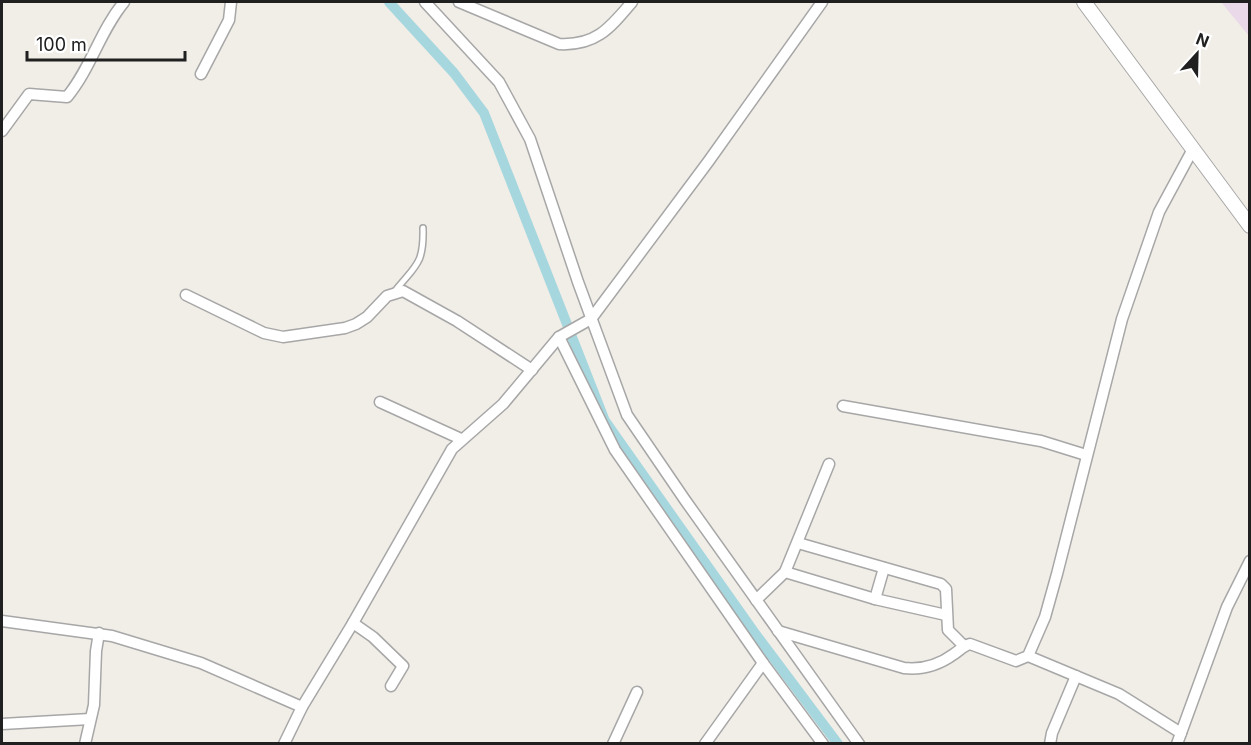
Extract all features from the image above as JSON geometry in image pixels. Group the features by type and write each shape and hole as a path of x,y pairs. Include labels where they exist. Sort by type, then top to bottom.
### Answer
{"street":[{"path":"2,131 29,94 67,97 75,88 106,25 124,2"},
{"path":"201,74 229,20 231,2"},
{"path":"425,2 486,65 509,96 539,163 588,320 627,415 859,744"},
{"path":"459,2 559,44 569,45 598,38 632,2"},
{"path":"284,744 302,707 353,624 427,491 461,439 503,404 562,335 588,320 708,162 822,2"},
{"path":"1084,2 1250,226"},
{"path":"778,631 904,668 917,669 947,659 964,646 977,646 1016,661 1028,656 1045,617 1122,319 1159,212 1193,149"},
{"path":"186,295 264,333 283,337 356,324 394,292 402,291 416,296 532,370"},
{"path":"562,335 615,450 763,663 823,744"},
{"path":"380,402 461,439"},
{"path":"843,406 1041,441 1086,455"},
{"path":"756,600 784,573 829,464"},
{"path":"798,543 942,584 946,589 948,630 964,646"},
{"path":"1028,656 1119,694 1179,738 1227,607 1250,561"},
{"path":"875,599 884,568"},
{"path":"784,573 875,599 946,615"},
{"path":"2,621 99,633 201,663 302,707"},
{"path":"353,624 373,637 403,666 391,686"},
{"path":"85,744 94,705 99,633"},
{"path":"705,744 763,663"},
{"path":"1050,744 1052,733 1076,676"},
{"path":"613,744 637,692"},
{"path":"2,724 90,719"}],"lane":[{"path":"394,292 419,263 423,247 423,228"}],"shaded area":[{"path":"1221,2 1249,2 1249,36"}],"waterway":[{"path":"389,2 454,73 484,113 605,421 754,632 838,744"}]}
